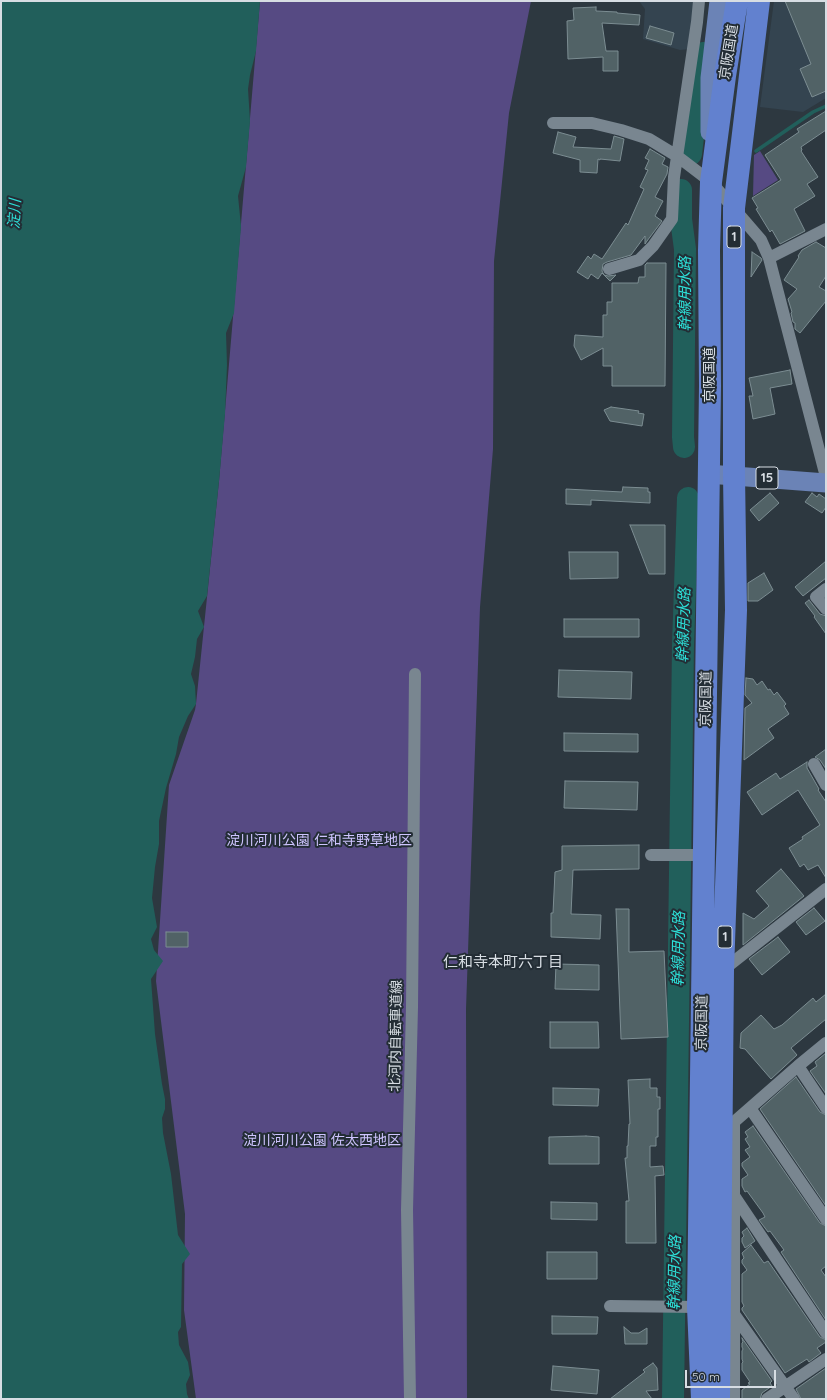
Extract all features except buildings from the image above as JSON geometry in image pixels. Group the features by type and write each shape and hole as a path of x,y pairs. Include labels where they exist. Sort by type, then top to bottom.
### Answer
{"highway":[{"name":"京阪国道","path":"702,1399 690,1307 696,855 710,386 709,250 711,182 725,76 737,1"},
{"name":"京阪国道","path":"719,1399 728,1124 723,970 736,610 734,475 734,208 759,1"}],"main road":[{"path":"711,182 710,78 719,1"},
{"name":"15","path":"708,474 826,483"}],"street":[{"path":"609,269 639,260 652,246 672,219 674,177 699,1"},
{"path":"697,22 716,24"},
{"path":"553,123 592,123 621,130 649,140 677,156 711,182 761,240 769,258 826,477"},
{"path":"769,258 826,229"},
{"path":"826,589 816,597 826,609"},
{"name":"北河内自転車道線","path":"410,1399 407,1210 412,1007 415,674"},
{"path":"814,764 825,781"},
{"path":"651,855 696,855"},
{"path":"723,970 826,889"},
{"path":"734,1399 735,1197 728,1124 750,1108 826,1043"},
{"path":"798,1066 826,1108"},
{"path":"750,1108 826,1219"},
{"path":"735,1197 826,1333"},
{"path":"610,1306 690,1307"},
{"path":"734,1314 794,1399"},
{"path":"767,1399 826,1359"}],"shaded area":[{"path":"639,1 697,1 689,49 680,50 643,39 645,9"},
{"path":"774,1 826,1 826,98 803,112 760,107"}],"green space":[{"name":"淀川河川公園 仁和寺野草地区","path":"260,1 531,1 509,113 494,261 493,449 480,607 466,1009 467,1399 196,1399 184,1310 185,1214 156,981 169,785 196,704 219,481"},
{"path":"760,151 778,180 753,196 754,155"}],"water":[{"name":"淀川","path":"1,1 260,1 256,51 248,89 250,121 246,167 238,196 241,226 234,313 226,333 227,365 225,414 219,481 207,596 198,611 204,627 197,639 191,674 195,686 196,704 188,716 179,737 176,754 166,788 159,821 159,844 152,898 157,927 151,939 154,950 163,961 151,979 155,1034 165,1099 165,1109 162,1118 163,1133 171,1174 178,1235 190,1254 182,1264 181,1327 178,1332 179,1345 188,1362 190,1375 186,1384 189,1399 1,1399"}],"waterway":[{"name":"幹線用水路","path":"691,154 703,53"},
{"path":"756,151 813,112 826,106"},
{"name":"幹線用水路","path":"681,190 681,219 685,249 684,447"},
{"name":"幹線用水路","path":"673,1399 683,646 688,498"}],"district":[{"name":"仁和寺本町六丁目","path":"503,962"}],"park label":[{"name":"淀川河川公園 佐太西地区","path":"322,1141"}]}
